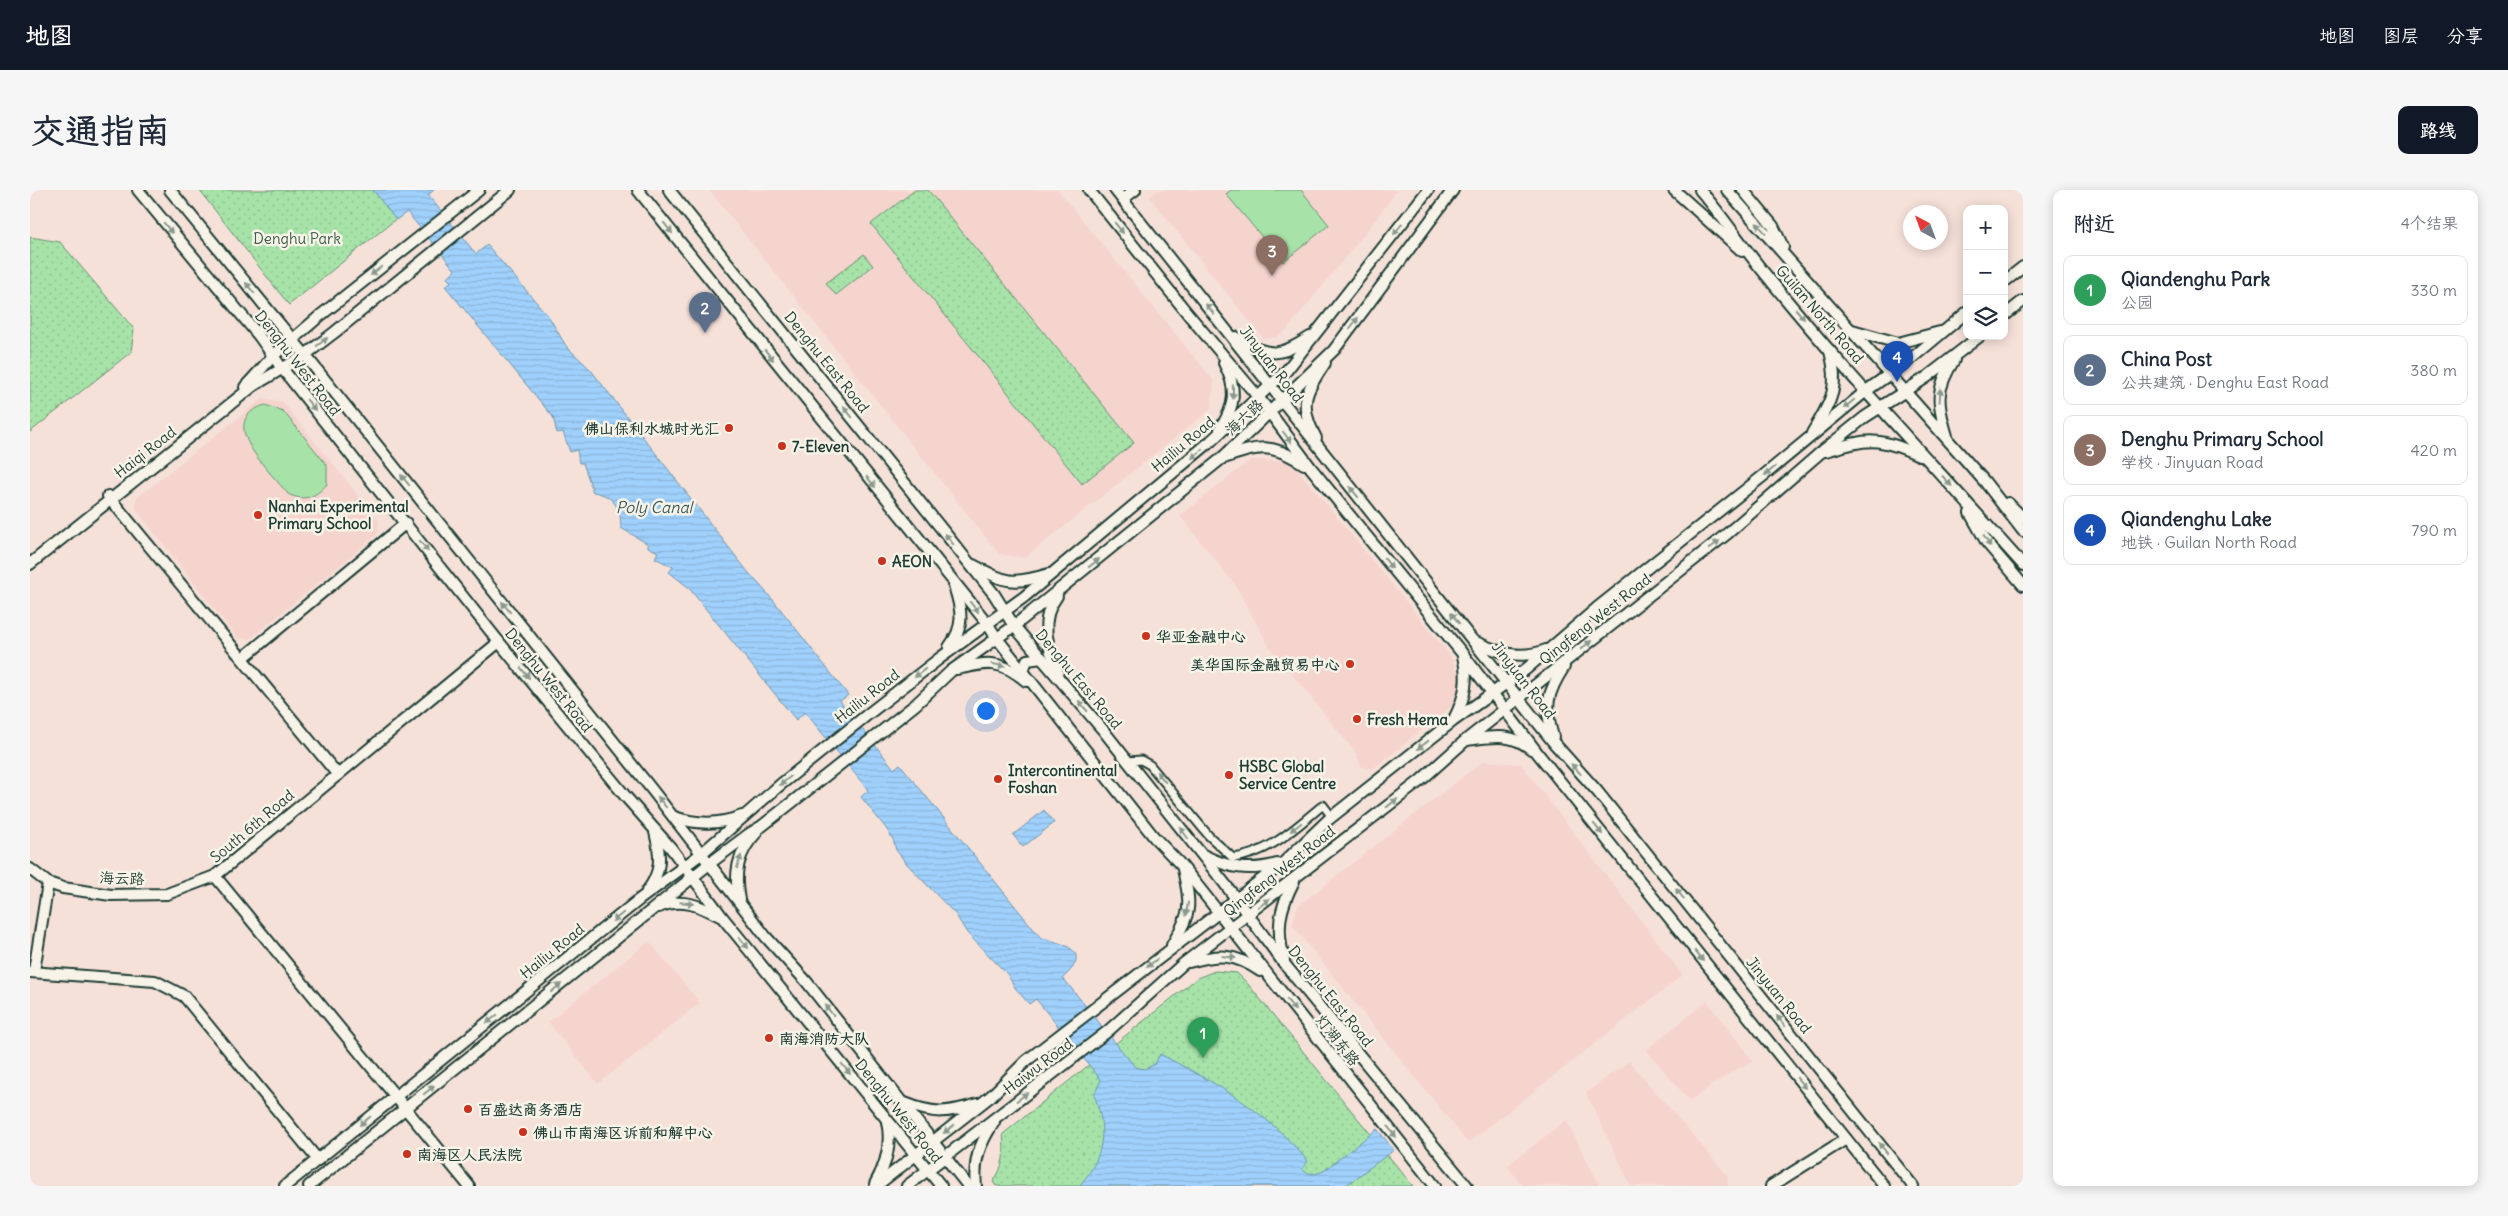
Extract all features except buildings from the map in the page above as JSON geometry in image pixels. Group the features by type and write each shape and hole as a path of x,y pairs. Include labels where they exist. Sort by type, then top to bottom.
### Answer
{"main road":[{"name":"Denghu West Road","path":"138,190 259,336 281,367 500,642 685,867 723,918 941,1186"},
{"name":"Denghu West Road","path":"170,190 305,355 674,817 740,904 806,981 968,1186"},
{"name":"Haiqi Road","path":"30,564 246,386 273,356 292,339 479,190"},
{"name":"Haiqi Road","path":"30,559 253,386 281,367 305,355 510,190"},
{"path":"638,190 987,623 996,637 1154,837 1182,866 1218,912"},
{"name":"Denghu East Road","path":"669,190 969,563 1005,610 1014,626 1128,761 1286,966 1467,1186"},
{"name":"Jinyuan Road","path":"1089,190 1259,398 1311,468 1506,709 1539,755"},
{"name":"Jinyuan Road","path":"1115,190 1325,457 1554,743 1610,807 1913,1186"},
{"path":"1123,200 1136,190"},
{"name":"Hailiu Road","path":"285,1186 640,899 685,867 867,714 1055,572 1211,441 1271,386 1319,331 1428,190"},
{"name":"海六路","path":"1014,626 1221,459 1270,414 1334,350 1453,190"},
{"path":"1674,190 1758,265"},
{"name":"Guilan North Road","path":"1700,190 1720,213 1758,265 1866,391 2023,565"},
{"name":"Guilan North Road","path":"1727,190 1948,439 1985,482 2023,531"},
{"path":"1742,190 1773,226 1789,259"},
{"path":"2008,279 2023,267"},
{"path":"2008,313 2023,301"},
{"name":"Qingfeng West Road","path":"875,1186 983,1102 1026,1060 1283,863 1332,817 1453,721 1508,684 1554,647 1597,608 1963,315"},
{"path":"1852,330 1898,343 1943,331"},
{"path":"1230,334 1256,350 1268,354 1281,353 1293,348 1319,331"},
{"name":"Qingfeng West Road","path":"1183,964 1420,781 1466,740 1728,533 1820,453 1879,406 1927,378 1975,340"},
{"path":"1211,441 1231,408 1234,393 1232,378 1216,347"},
{"path":"1807,440 1834,394 1834,367 1829,348"},
{"path":"1325,457 1308,422 1305,401 1309,387 1334,350"},
{"path":"1948,439 1941,416 1939,389 1943,378 1958,354"},
{"path":"1820,453 1850,444 1877,440 1890,442 1924,457"},
{"path":"1221,459 1256,447 1266,447 1289,454 1311,468"},
{"path":"1985,482 2023,518"},
{"path":"109,497 338,775"},
{"path":"1963,499 1987,543 2023,585"},
{"path":"243,658 406,523"},
{"path":"969,563 1009,582 1024,582 1055,572"},
{"path":"940,658 956,639 961,626 962,612 951,578"},
{"path":"1061,680 1045,634 1051,604 1067,584"},
{"name":"Hailiu Road","path":"309,1186 709,864 762,826 916,705 951,671 996,637 1014,626"},
{"path":"1474,641 1504,655 1530,654 1554,647"},
{"name":"South 6th Road","path":"469,1186 215,876 500,642"},
{"path":"1453,721 1462,704 1467,685 1462,653"},
{"path":"1023,671 1027,660 1042,658"},
{"path":"1554,743 1549,725 1548,698 1553,683 1569,659"},
{"path":"951,671 987,663 1000,663 1011,668 1042,695"},
{"path":"1466,740 1502,736 1515,739 1539,755 1884,1186"},
{"path":"674,817 687,821 711,824 728,822 750,813"},
{"path":"740,904 735,877 737,865 750,839 762,826"},
{"path":"640,899 658,873 661,861 655,832"},
{"path":"1200,853 1224,865 1246,870 1260,869 1283,863"},
{"path":"1170,949 1183,926 1190,907 1182,866"},
{"name":"海云路","path":"30,869 48,883 63,888 111,895 167,894 215,876"},
{"path":"1286,966 1279,939 1279,921 1283,903 1295,878"},
{"path":"48,883 32,971 155,982 184,996 318,1160"},
{"path":"649,912 666,904 681,902 698,904 723,918"},
{"name":"灯湖东路","path":"1218,912 1435,1186"},
{"path":"1183,964 1203,958 1229,957 1243,960 1270,978"},
{"name":"Haiwu Road","path":"907,1186 1108,1031 1183,964"},
{"path":"903,1102 923,1110 939,1113 952,1112 983,1102"},
{"path":"976,1186 975,1159 981,1142 997,1117"},
{"path":"875,1186 883,1170 888,1152 890,1132 886,1118"},
{"path":"1771,1186 1846,1139"}],"street":[{"path":"1128,761 1141,760 1150,764 1210,836 1233,858 1251,856 1272,844 1323,806 1332,817"}],"shaded area":[{"path":"709,190 1058,190 1214,381 1211,409 1025,558 999,554"},
{"path":"1158,190 1397,190 1375,221 1286,331 1275,338 1263,338 1149,197"},
{"name":"Nanhai Experimental Primary School","path":"262,399 282,401 379,521 378,534 250,639 237,638 136,509 136,498"},
{"path":"1250,460 1291,461 1450,655 1461,680 1458,701 1373,769 1361,767 1356,753 1269,646 1235,585 1180,516"},
{"path":"1483,761 1521,764 1683,975 1468,1143 1292,925 1298,906"},
{"path":"649,941 700,1003 598,1084 548,1022"},
{"path":"1707,1001 1753,1061 1730,1073 1690,1101 1646,1050"},
{"path":"1629,1061 1727,1175 1728,1186 1631,1186 1586,1093"},
{"path":"1566,1120 1600,1186 1523,1186 1507,1166"}],"green space":[{"name":"Denghu Park","path":"199,190 432,190 289,305"},
{"path":"915,190 928,190 1134,443 1082,484 871,224"},
{"path":"1231,190 1301,190 1329,225 1283,262 1226,194"},
{"path":"30,237 60,242 134,329 131,352 30,432"},
{"path":"864,254 873,266 836,295 826,283"},
{"path":"265,405 283,411 327,465 327,484 314,495 299,498 288,494 251,447 245,434 244,423 250,413"},
{"path":"1215,971 1237,973 1247,983 1413,1186 996,1186 993,1182 1003,1160 1003,1134 1197,978"}],"water":[{"name":"Poly Canal","path":"373,190 434,190 428,195 476,254 487,245 549,317 566,346 590,369 748,572 774,601 848,695 840,701 894,769 900,764 1040,937 1067,946 1076,955 1076,961 1072,969 1063,978 1135,1067 1145,1069 1155,1064 1160,1054 1222,1088 1257,1112 1291,1142 1308,1161 1302,1170 1308,1173 1316,1174 1325,1170 1377,1129 1394,1150 1345,1186 1080,1186 1096,1161 1101,1142 1100,1114 1094,1095 1101,1080 1036,999 1029,1004 1016,989 1007,974 967,933 956,915 907,864 896,850 893,839 885,827 861,797 868,790 805,712 796,720 688,587 669,572 673,567 655,558 658,552 621,528 621,521 614,503 606,496 593,492 583,463 579,463 577,450 570,452 563,432 557,433 553,417 445,286 451,282 447,278 455,270 407,212 396,220"},
{"path":"1044,810 1054,823 1023,847 1013,835"}],"place":[{"name":"Denghu Primary School","path":"1272,276"},
{"name":"China Post","path":"705,333"},
{"name":"Qiandenghu Lake","path":"1897,382"},
{"name":"佛山保利水城时光汇","path":"729,428"},
{"name":"7-Eleven","path":"782,446"},
{"name":"Nanhai Experimental Primary School","path":"258,515"},
{"name":"AEON","path":"882,561"},
{"name":"华亚金融中心","path":"1146,636"},
{"name":"美华国际金融贸易中心","path":"1350,664"},
{"name":"Fresh Hema","path":"1357,719"},
{"name":"HSBC Global Service Centre","path":"1229,775"},
{"name":"Intercontinental Foshan","path":"998,779"},
{"name":"南海消防大队","path":"769,1038"},
{"name":"Qiandenghu Park","path":"1203,1058"},
{"name":"百盛达商务酒店","path":"468,1109"},
{"name":"佛山市南海区诉前和解中心","path":"523,1132"},
{"name":"南海区人民法院","path":"407,1154"}]}
